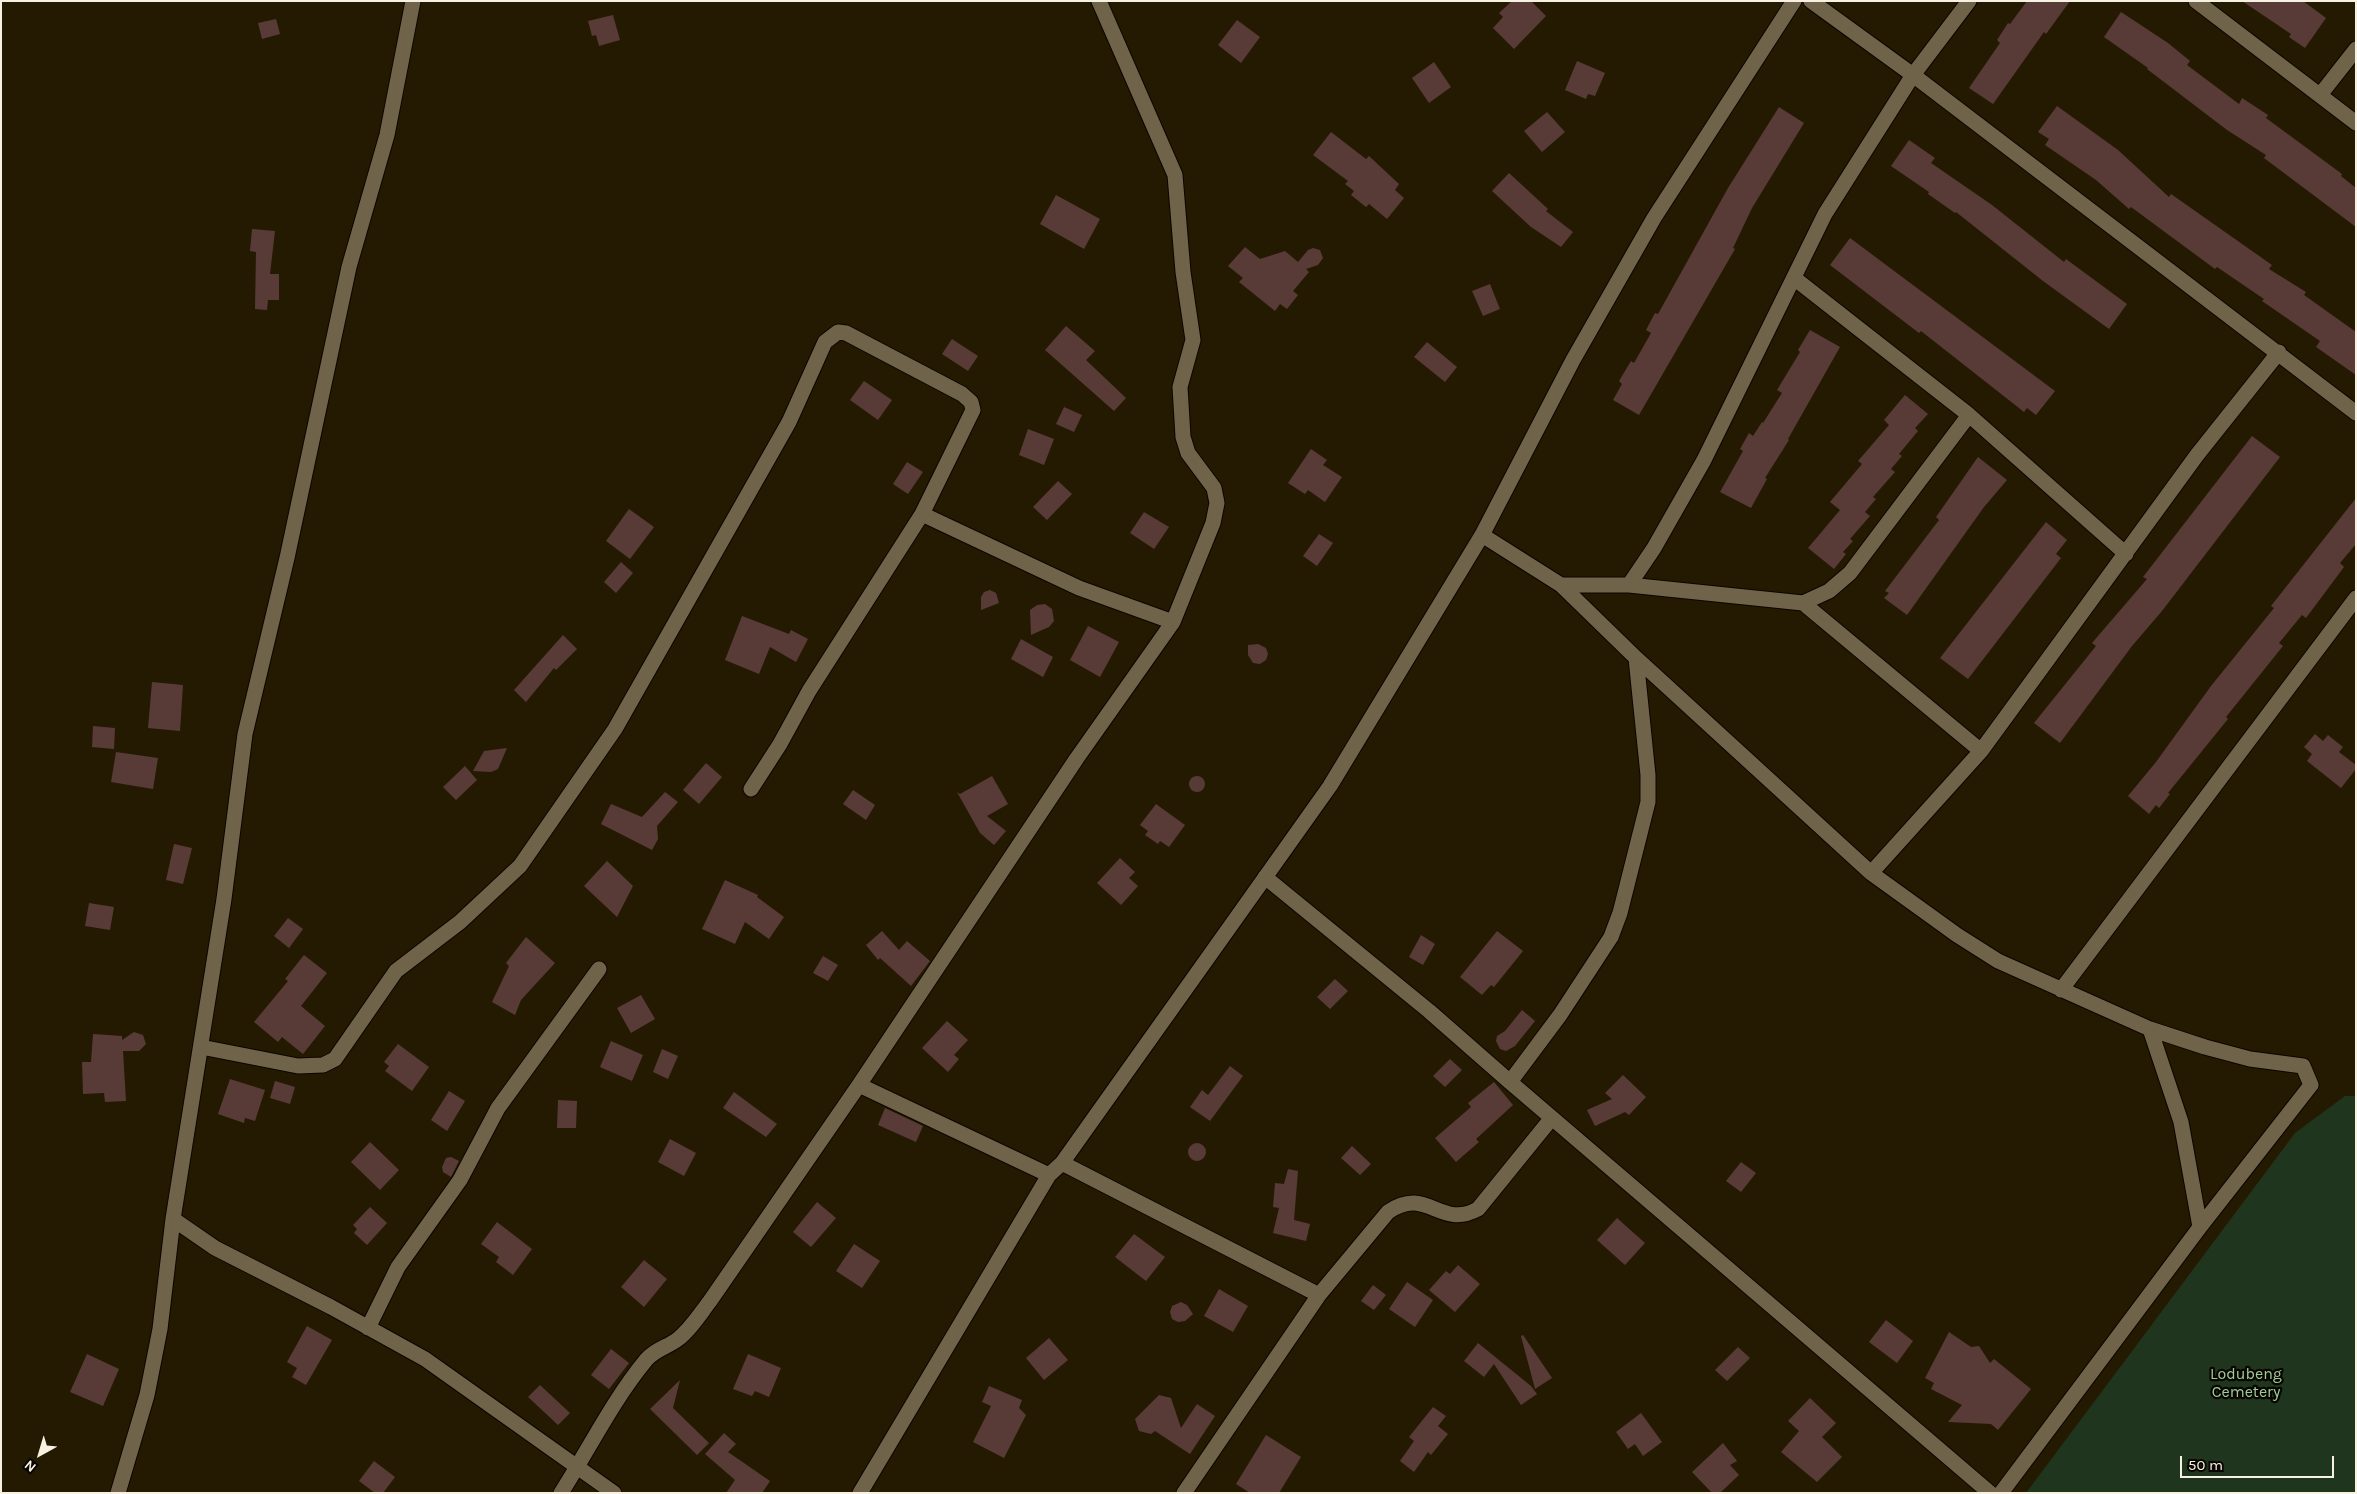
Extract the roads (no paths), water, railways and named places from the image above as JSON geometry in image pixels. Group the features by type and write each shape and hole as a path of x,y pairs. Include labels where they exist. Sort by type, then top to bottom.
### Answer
{"street":[{"path":"118,1493 147,1395 160,1329 173,1219 201,1047 245,734 287,558 349,267 387,135 413,1"},
{"path":"561,1493 620,1396 646,1359 656,1351 678,1340 689,1329 859,1085 1077,758 1173,622 1213,523 1217,503 1214,488 1188,453 1183,437 1180,387 1193,340 1183,272 1175,175 1099,1"},
{"path":"860,1493 1049,1175 1062,1162 1330,786 1482,535 1573,360 1654,218 1794,1"},
{"path":"1811,1 1913,75 2279,352 2356,413"},
{"path":"1629,585 1654,548 1704,460 1825,214 1913,75 1969,1"},
{"path":"2196,1 2356,123"},
{"path":"2320,95 2356,49"},
{"path":"1794,278 1969,415 2126,554"},
{"path":"201,1047 298,1066 323,1065 335,1059 396,971 460,922 520,866 614,729 789,422 826,342 838,332 846,333 962,394 971,402 973,410 922,514 809,691 780,744 751,789"},
{"path":"1871,873 1981,751 2197,455 2279,352"},
{"path":"1561,585 1629,585 1803,603 1834,587 1850,573 1969,415"},
{"path":"922,514 1078,588 1173,622"},
{"path":"1482,535 1561,585 1636,658 1871,873 1957,936 1998,961 2150,1029 2205,1048 2250,1059 2303,1066 2311,1085 2200,1227 2001,1493"},
{"path":"2061,990 2356,598"},
{"path":"1803,603 1981,751"},
{"path":"1510,1082 1560,1015 1611,937 1620,913 1648,802 1648,775 1636,658"},
{"path":"1265,877 1429,1011 1551,1119 1990,1493"},
{"path":"368,1328 398,1267 460,1180 498,1108 599,969"},
{"path":"2150,1029 2181,1122 2200,1227"},
{"path":"859,1085 1049,1175"},
{"path":"1184,1493 1319,1295 1388,1212 1397,1206 1411,1202 1424,1204 1450,1216 1470,1213 1478,1209 1551,1119"},
{"path":"1062,1162 1319,1295"},
{"path":"173,1219 214,1248 425,1359 614,1493"}],"park label":[{"name":"Lodubeng Cemetery","path":"2246,1383"}]}
